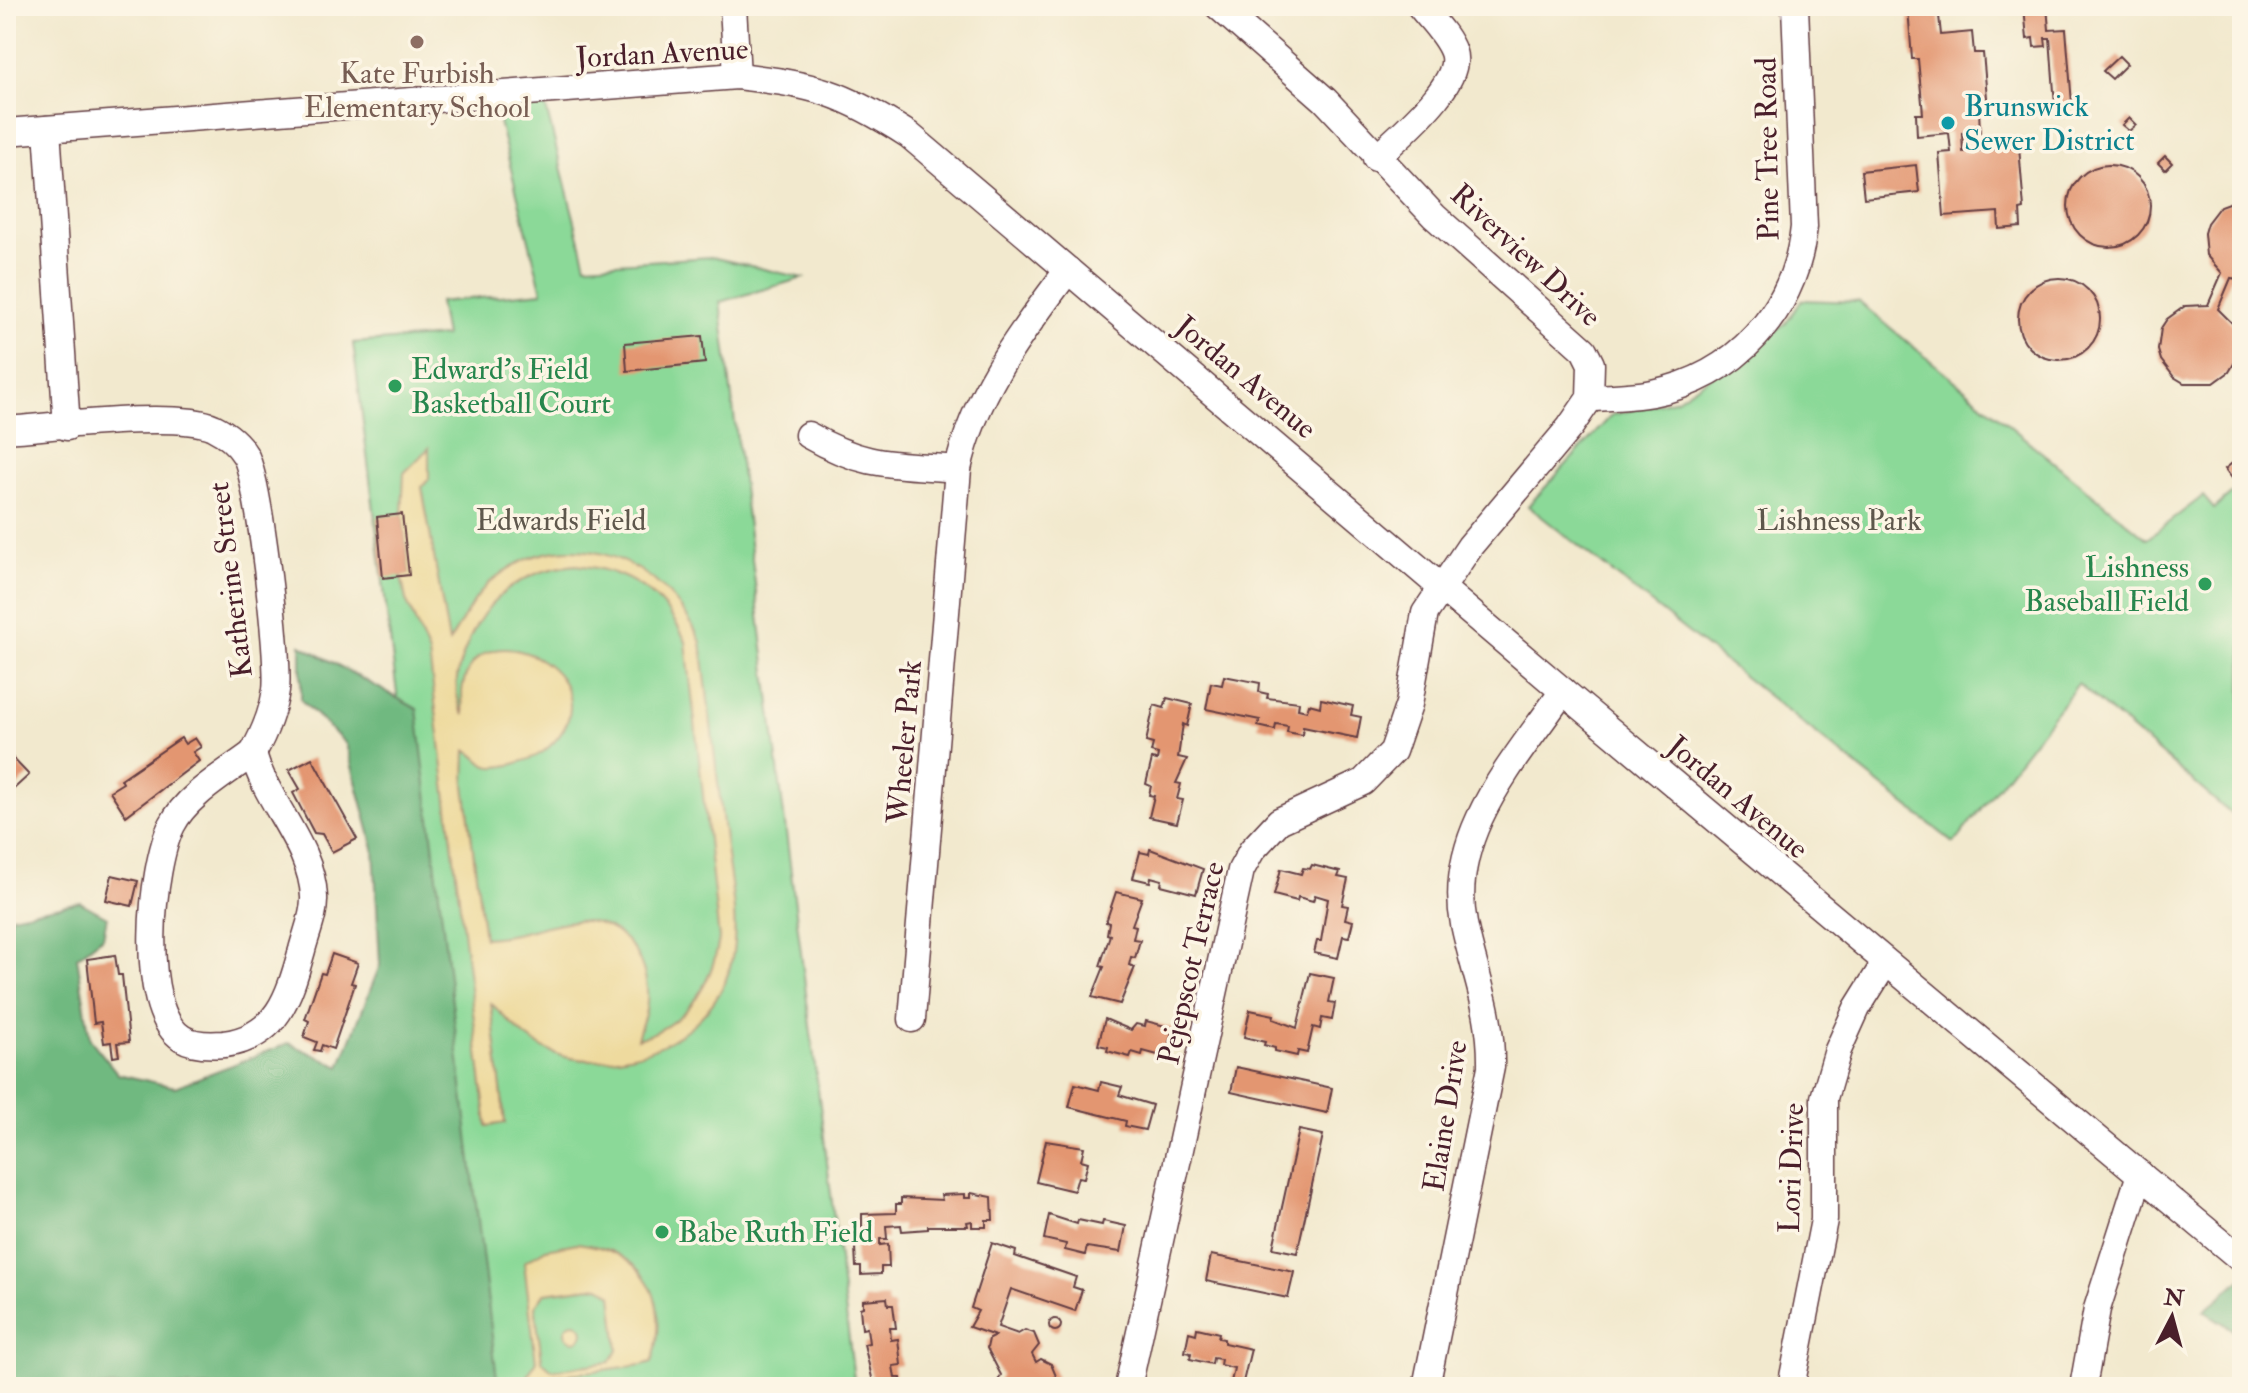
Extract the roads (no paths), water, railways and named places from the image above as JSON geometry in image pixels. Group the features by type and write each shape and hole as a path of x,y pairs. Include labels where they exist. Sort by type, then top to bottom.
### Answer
{"street":[{"path":"733,6 737,76"},
{"name":"Riverview Drive","path":"1218,6 1325,100 1376,158 1584,350 1591,364 1590,398"},
{"path":"1376,158 1442,92 1453,72 1452,50 1420,6"},
{"name":"Pine Tree Road","path":"1590,398 1649,394 1684,385 1716,369 1762,331 1787,295 1801,251 1804,227 1795,6"},
{"name":"Jordan Avenue","path":"6,132 737,76 805,84 859,103 909,135 1885,963 2242,1260"},
{"path":"47,129 67,427"},
{"name":"Wheeler Park","path":"912,1019 958,469 966,430 987,386 1068,270"},
{"path":"1441,585 1590,398"},
{"name":"Katherine Street","path":"6,430 193,421 229,437 244,453 254,475 276,690 261,739 253,753 184,807 171,825 160,871 152,966 155,989 170,1027 184,1039 199,1044 225,1044 251,1037 268,1027 281,1011 291,990 314,899 303,856 259,778 253,753"},
{"path":"808,435 836,451 868,463 958,469"},
{"name":"Pejepscot Terrace","path":"1128,1387 1241,870 1252,850 1279,821 1363,782 1393,751 1409,704 1425,613 1441,585"},
{"name":"Elaine Drive","path":"1426,1387 1491,1067 1490,1018 1461,905 1459,881 1464,858 1492,795 1563,691"},
{"name":"Lori Drive","path":"1791,1387 1824,1220 1824,1098 1838,1050 1857,1008 1885,963"},
{"path":"2083,1387 2097,1309 2140,1174"}],"place":[{"name":"Kate Furbish Elementary School","path":"417,42"},
{"name":"Brunswick Sewer District","path":"1948,123"},
{"name":"Edward's Field Basketball Court","path":"395,386"},
{"name":"Lishness Baseball Field","path":"2205,584"},
{"name":"Babe Ruth Field","path":"662,1232"}],"park label":[{"name":"Edwards Field","path":"561,520"},
{"name":"Lishness Park","path":"1839,520"}]}
